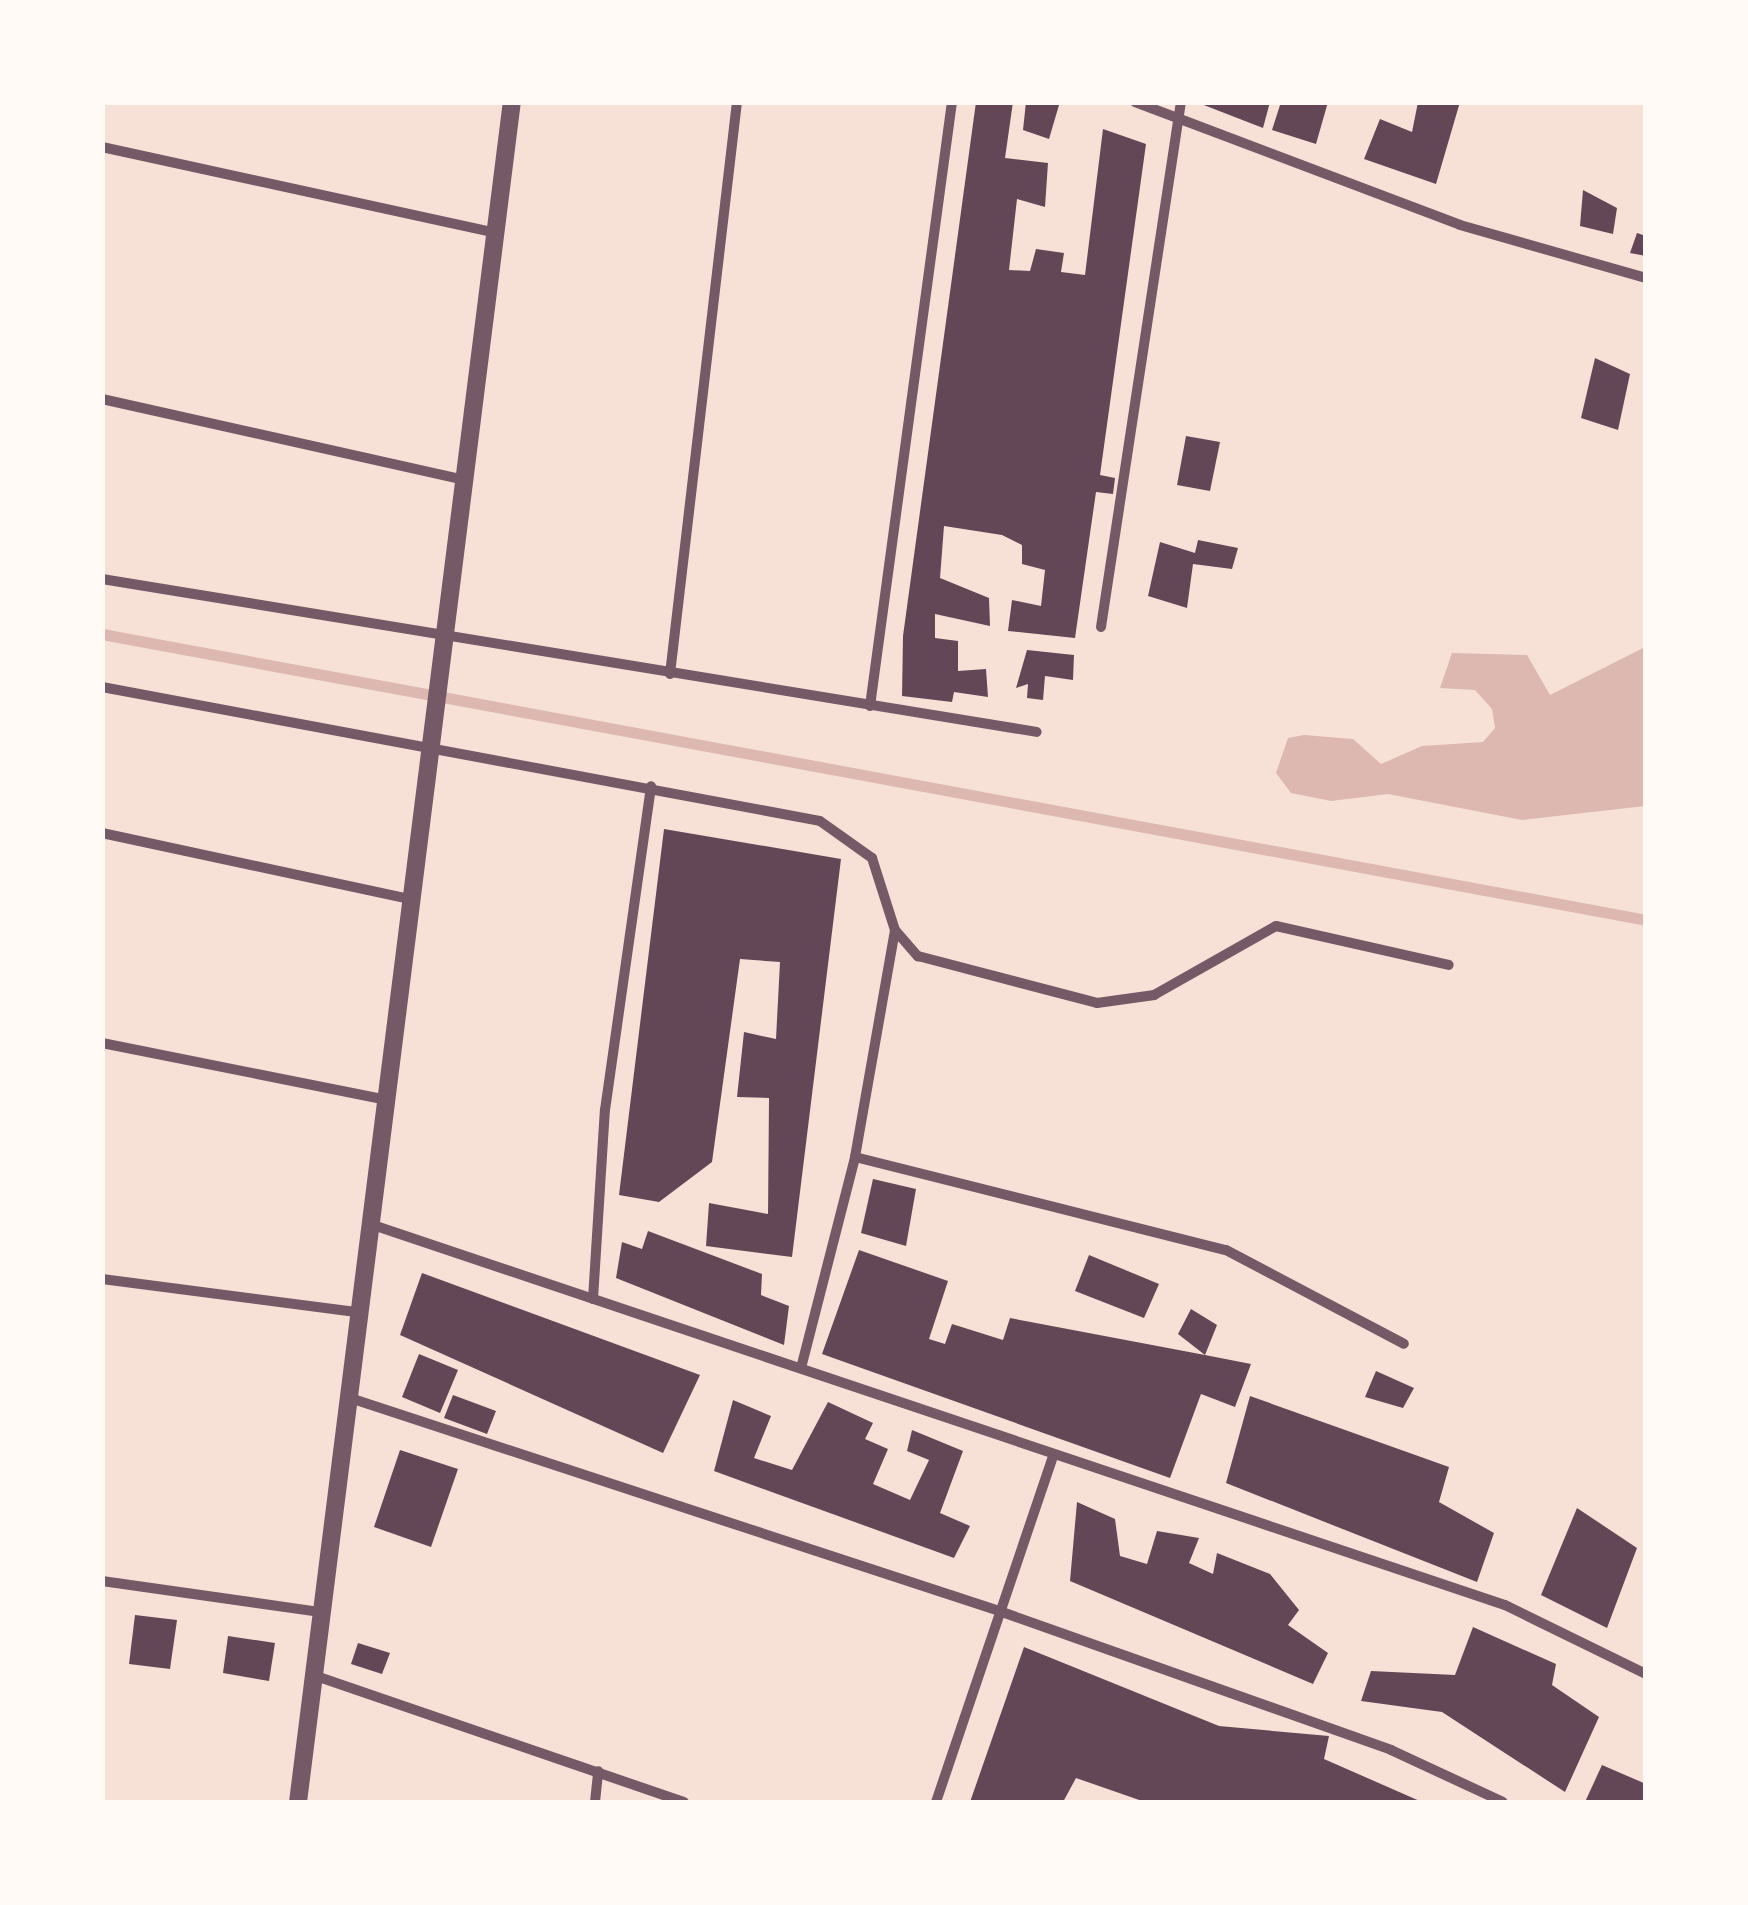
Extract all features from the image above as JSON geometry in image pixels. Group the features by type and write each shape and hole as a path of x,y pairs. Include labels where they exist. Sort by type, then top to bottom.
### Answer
{"street":[{"path":"298,1802 366,1223 512,102"},
{"path":"670,674 737,102"},
{"path":"870,706 952,102"},
{"path":"1135,102 1460,225 1646,278"},
{"path":"1101,627 1181,102"},
{"path":"102,147 495,233"},
{"path":"102,399 463,480"},
{"path":"102,579 1037,732"},
{"path":"102,687 429,743 820,821 872,858 894,930 918,956 1097,1002 1154,995 1276,926 1450,965"},
{"path":"592,1299 605,1110 652,786"},
{"path":"102,833 409,899"},
{"path":"801,1368 855,1157 894,930"},
{"path":"102,1043 383,1099"},
{"path":"855,1157 1226,1250 1404,1344"},
{"path":"366,1223 801,1368 1052,1458 1505,1605 1646,1674"},
{"path":"102,1278 356,1312"},
{"path":"346,1396 1002,1612 1391,1750 1503,1802"},
{"path":"936,1802 1052,1458"},
{"path":"102,1581 320,1612"},
{"path":"313,1676 684,1802"},
{"path":"594,1802 598,1771"}],"shaded area":[{"path":"1645,647 1645,806 1522,820 1388,794 1331,801 1291,793 1276,773 1288,738 1304,735 1353,739 1381,764 1422,746 1483,742 1495,728 1492,709 1475,690 1440,688 1452,653 1527,655 1550,695"}],"building":[{"path":"976,102 1013,102 1005,158 1048,163 1045,207 1017,199 1009,270 1030,271 1036,249 1064,253 1061,272 1085,275 1103,129 1146,144 1100,475 1115,478 1113,494 1096,492 1075,638 1008,631 1012,600 1041,606 1045,570 1022,564 1022,545 1002,535 944,526 940,578 989,598 990,626 935,614 935,638 958,641 958,671 986,669 988,697 954,692 952,702 902,696 903,636"},
{"path":"1026,102 1059,105 1049,139 1023,130"},
{"path":"1196,102 1270,102 1263,128"},
{"path":"1281,102 1328,102 1316,144 1272,130"},
{"path":"1418,102 1460,102 1436,184 1364,159 1380,119 1412,132"},
{"path":"1583,190 1617,208 1613,234 1580,226"},
{"path":"1637,233 1646,236 1646,256 1630,253"},
{"path":"1595,358 1630,374 1618,430 1581,418"},
{"path":"1186,436 1220,442 1210,491 1177,485"},
{"path":"1198,540 1238,548 1232,569 1193,564 1187,608 1148,596 1160,542 1195,553"},
{"path":"1027,650 1074,655 1073,680 1045,676 1043,700 1027,698 1028,684 1016,688"},
{"path":"664,829 841,859 792,1257 706,1246 709,1203 768,1214 769,1098 737,1097 744,1032 776,1039 780,962 740,959 712,1162 659,1202 619,1195"},
{"path":"873,1179 916,1189 906,1246 861,1233"},
{"path":"648,1231 762,1274 761,1295 789,1306 784,1345 616,1278 622,1242 642,1249"},
{"path":"859,1250 948,1281 929,1339 945,1344 952,1324 1003,1340 1010,1318 1251,1364 1235,1407 1201,1394 1170,1478 822,1354"},
{"path":"1089,1255 1159,1284 1144,1318 1075,1291"},
{"path":"422,1273 700,1375 663,1453 400,1335"},
{"path":"1191,1309 1217,1325 1205,1355 1178,1334"},
{"path":"419,1354 458,1370 440,1413 402,1397"},
{"path":"1376,1371 1414,1388 1403,1408 1365,1397"},
{"path":"453,1395 496,1411 487,1434 444,1418"},
{"path":"1250,1396 1449,1467 1439,1502 1494,1533 1477,1582 1226,1483"},
{"path":"733,1400 771,1416 754,1458 792,1470 828,1402 873,1423 865,1439 888,1449 873,1484 910,1500 929,1460 907,1451 912,1430 963,1451 940,1513 970,1526 954,1558 714,1471"},
{"path":"400,1450 458,1469 431,1547 374,1527"},
{"path":"1077,1502 1115,1519 1120,1556 1147,1564 1157,1531 1199,1538 1189,1563 1213,1574 1217,1553 1270,1574 1299,1610 1288,1625 1328,1653 1313,1684 1070,1581"},
{"path":"1577,1508 1637,1548 1607,1628 1541,1595"},
{"path":"135,1615 177,1620 170,1669 129,1664"},
{"path":"1473,1627 1556,1664 1552,1685 1599,1717 1565,1792 1442,1712 1361,1701 1371,1671 1455,1675"},
{"path":"228,1636 275,1643 269,1681 223,1673"},
{"path":"358,1643 390,1653 382,1674 351,1664"},
{"path":"1024,1647 1219,1726 1329,1736 1324,1759 1422,1802 1145,1802 1076,1778 1063,1802 970,1802"},
{"path":"1602,1765 1646,1784 1646,1802 1585,1802"}],"waterway":[{"path":"102,634 1646,920"}]}
